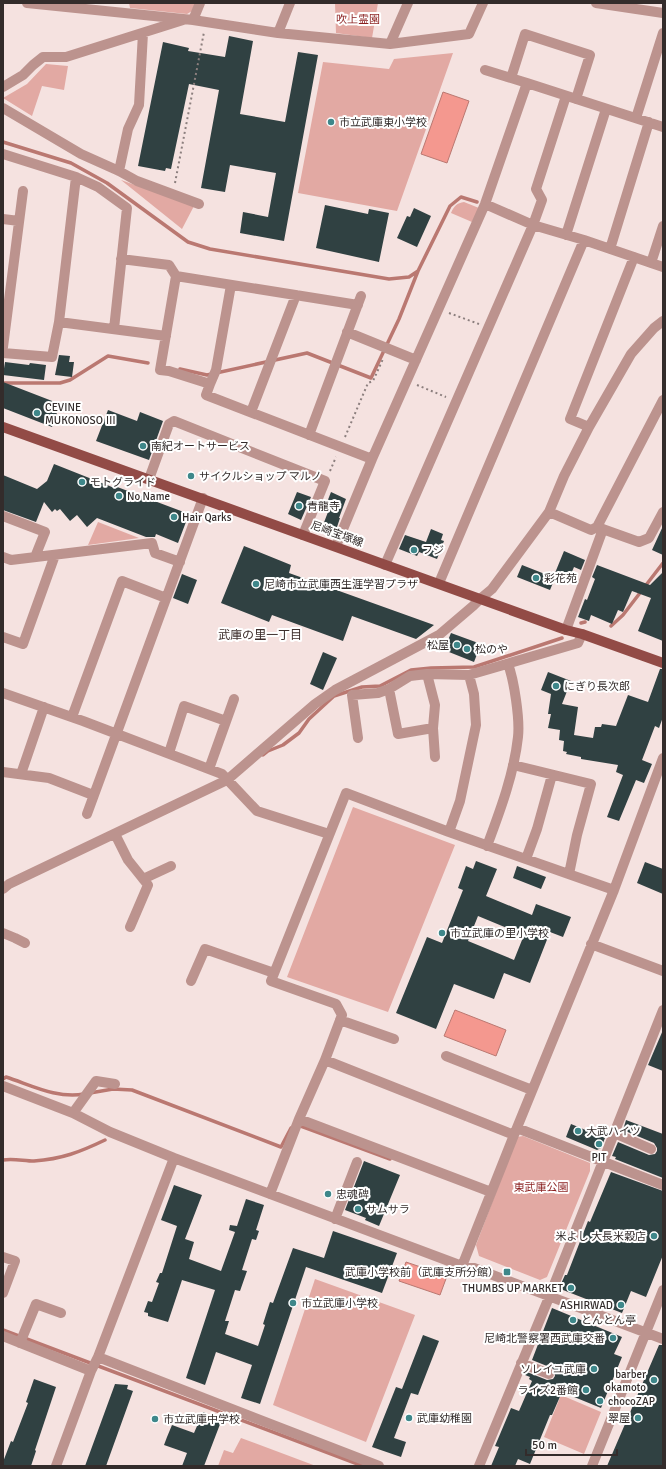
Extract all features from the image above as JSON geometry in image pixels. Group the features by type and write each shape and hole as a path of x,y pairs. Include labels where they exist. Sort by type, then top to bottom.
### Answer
{"main road":[{"name":"尼崎宝塚線","path":"3,427 566,630 582,634 663,663"}],"street":[{"path":"27,3 125,8 278,33 390,44 469,34 483,3"},
{"path":"3,87 23,75 43,57 66,57 190,19 200,3"},
{"path":"278,33 290,3"},
{"path":"390,44 408,3"},
{"path":"596,3 663,14"},
{"path":"119,171 128,129 139,105 143,33"},
{"path":"636,118 663,33"},
{"path":"384,564 533,226 542,200 536,189 571,97 590,55 526,34 511,78"},
{"path":"485,70 663,127"},
{"path":"336,546 372,459 485,204 527,83"},
{"path":"3,108 80,154 119,171 137,181 199,204"},
{"path":"566,235 606,108"},
{"path":"610,249 649,122"},
{"path":"3,154 76,177 98,187 127,208 114,329"},
{"path":"3,353 52,358 59,322 76,177"},
{"path":"3,347 23,191"},
{"path":"485,204 533,226 584,240 663,267"},
{"path":"3,219 19,221"},
{"path":"652,263 663,226"},
{"path":"439,584 584,240"},
{"path":"589,427 570,419 634,257"},
{"path":"122,259 169,265 176,276 160,370 213,376"},
{"path":"176,276 296,295 359,300 308,435"},
{"path":"231,285 213,376 206,395 372,459"},
{"path":"251,412 296,295"},
{"path":"3,889 10,884 227,780 315,704 341,686 439,635 473,606 492,589 549,512 564,476 589,427 631,354 654,328 663,321"},
{"path":"59,322 166,336"},
{"path":"347,332 416,360"},
{"path":"566,630 600,528 663,400"},
{"path":"149,479 169,424 174,420 325,481 304,535"},
{"path":"87,814 115,733 203,498"},
{"path":"549,512 591,530 600,528 639,542 649,538 663,512"},
{"path":"3,516 45,532 36,557"},
{"path":"3,557 11,560 152,543 155,552 180,562"},
{"path":"3,637 23,644 55,555"},
{"path":"72,717 122,582 166,598"},
{"path":"358,738 352,694 378,693 389,689 410,676 427,674 469,675 578,643 582,634"},
{"path":"487,846 498,818 513,765 518,735 515,696 508,664"},
{"path":"427,674 436,705 433,728 435,758"},
{"path":"449,832 460,801 476,725 474,694 469,675"},
{"path":"389,689 398,734 433,728"},
{"path":"3,693 72,717 222,774 257,811 329,834"},
{"path":"209,769 234,699"},
{"path":"168,754 184,706 226,721"},
{"path":"21,774 44,707"},
{"path":"462,1266 614,890 662,763"},
{"path":"513,765 590,784 569,874"},
{"path":"3,772 49,778 93,795"},
{"path":"526,859 537,829 552,775"},
{"path":"270,1194 299,1119 325,1060 342,1016 336,1004 271,982 346,793 487,846 614,890"},
{"path":"115,834 128,860 148,885 130,927"},
{"path":"144,879 171,866"},
{"path":"3,933 25,943"},
{"path":"591,944 663,971"},
{"path":"191,981 205,949 274,973"},
{"path":"479,1466 550,1295 663,1010"},
{"path":"340,1020 394,1039"},
{"path":"446,1056 532,1090"},
{"path":"325,1060 515,1132 603,1161 663,1185"},
{"path":"73,1113 96,1081 115,1084"},
{"path":"3,1086 73,1113 110,1132 174,1158 462,1266 474,1268 550,1295 663,1339"},
{"path":"299,1119 491,1192"},
{"path":"614,1134 651,1148"},
{"path":"56,1466 91,1371 98,1357 174,1158"},
{"path":"335,1219 357,1162"},
{"path":"3,1257 15,1261 3,1293"},
{"path":"592,1466 663,1290"},
{"path":"20,1343 36,1304 61,1313"},
{"path":"3,1336 91,1371"},
{"path":"98,1357 379,1466"},
{"path":"521,1363 549,1374"}],"path":[{"path":"173,194 206,22"},
{"path":"439,308 488,328"},
{"path":"325,481 368,383 372,381 384,347"},
{"path":"407,381 456,402"}],"green space":[{"path":"129,3 195,3 192,11 187,14 130,8"},
{"name":"吹上霊園","path":"335,3 378,3 372,38 336,33"},
{"path":"453,53 397,211 298,193 323,62 389,69 394,59"},
{"path":"46,64 68,66 64,90 42,86 32,116 3,98 27,84"},
{"path":"121,180 194,206 182,229"},
{"path":"464,202 479,208 472,222 451,213 456,205"},
{"path":"98,522 139,538 88,545"},
{"path":"353,807 455,845 388,1012 287,977"},
{"name":"東武庫公園","path":"523,1136 590,1163 590,1171 547,1277 540,1280 479,1256 476,1245 517,1137"},
{"path":"315,1279 415,1315 366,1442 273,1405"},
{"path":"561,1395 601,1412 584,1454 544,1437"},
{"path":"241,1438 316,1466 218,1466 224,1450 233,1453"}],"shaded area":[{"path":"443,92 469,101 447,163 421,154"},
{"path":"455,1010 506,1030 496,1056 444,1036"},
{"path":"406,1262 447,1276 440,1295 399,1281"}],"building":[{"path":"229,36 253,41 240,114 285,122 298,52 318,55 284,241 240,233 243,212 268,217 276,173 230,165 225,192 201,188 219,90 189,84 171,169 166,168 165,171 138,166 163,42 189,48 188,51 225,57"},
{"path":"325,205 368,214 369,209 389,213 379,262 316,248"},
{"path":"414,208 431,216 417,247 397,238 407,216 410,217"},
{"path":"59,355 70,356 69,362 74,362 72,377 55,375"},
{"path":"5,362 29,365 30,363 46,365 44,380 3,375"},
{"name":"CEVINE MUKONOSO Ⅲ","path":"3,382 60,404 52,427 3,408"},
{"path":"108,410 137,421 140,412 163,421 149,460 96,441"},
{"path":"54,464 112,487 112,485 189,514 178,543 156,534 155,537 146,537 97,518 87,527 77,515 70,521 60,509 57,511 55,509 52,512 44,502 36,522 3,510 3,475 37,489 47,481"},
{"name":"青龍寺","path":"297,492 311,497 301,520 288,514"},
{"path":"331,492 346,499 336,530 323,525 328,512 324,510"},
{"path":"663,526 663,555 652,550"},
{"path":"431,529 443,534 441,540 444,541 437,559 419,552 417,556 399,549 405,535 426,542"},
{"path":"244,546 291,565 289,573 434,625 416,639 352,616 343,641 272,615 269,622 221,603"},
{"path":"564,551 585,560 581,570 574,567 569,579 555,573"},
{"name":"彩花苑","path":"522,565 555,578 550,590 517,577"},
{"path":"597,565 650,585 663,572 663,641 638,631 651,598 632,591 623,612 618,610 612,624 591,615 589,621 578,617 585,599 587,600 595,579 592,577"},
{"path":"182,574 197,580 188,604 173,598"},
{"path":"451,633 481,644 474,662 444,650"},
{"path":"323,652 337,658 323,690 310,684"},
{"path":"660,669 663,669 663,717 659,728 655,726 642,760 652,764 644,783 636,780 619,821 607,817 623,775 616,772 618,765 581,759 581,757 566,754 567,752 563,751 564,741 559,740 560,730 548,728 551,714 548,714 551,694 541,690 548,672 571,681 562,704 578,707 574,735 593,738 595,727 601,727 602,724 616,726 628,695 648,702"},
{"path":"476,861 497,869 486,896 532,915 536,904 571,917 563,937 550,932 530,983 504,973 494,999 454,984 436,1029 396,1013 427,937 442,943 463,890 458,888 466,866 473,869","holes":["478,916 524,935 514,960 468,941"]},
{"path":"645,862 663,869 663,894 637,883"},
{"path":"517,866 546,877 541,889 513,878"},
{"path":"663,1030 663,1071 648,1065"},
{"path":"626,1120 663,1134 663,1178 615,1159 616,1157 612,1156 618,1142 649,1155 655,1154 657,1151 654,1143 623,1130"},
{"name":"大武ハイツ","path":"571,1124 605,1138 601,1148 597,1150 566,1137"},
{"path":"364,1161 400,1175 379,1226 365,1220 366,1218 345,1210"},
{"path":"611,1172 663,1191 663,1255 646,1297 631,1291 622,1313 563,1290 560,1286 565,1275 567,1275 588,1221 590,1222"},
{"path":"174,1185 202,1195 185,1239 194,1242 189,1259 221,1271 235,1232 229,1230 230,1225 237,1226 246,1199 264,1205 256,1230 259,1231 256,1240 252,1239 242,1270 247,1271 240,1291 235,1290 225,1321 229,1321 225,1334 258,1346 265,1325 263,1324 270,1302 273,1303 293,1248 324,1258 333,1231 397,1253 382,1293 306,1267 260,1404 241,1398 252,1365 216,1352 205,1385 186,1378 215,1290 182,1280 168,1322 148,1316 148,1313 144,1312 148,1301 152,1302 159,1283 156,1282 160,1273 162,1273 177,1226 161,1220"},
{"path":"552,1308 622,1337 614,1354 622,1357 601,1408 562,1392 552,1415 550,1415 530,1464 518,1459 515,1466 491,1466 499,1447 495,1446 511,1408 519,1411 532,1381 529,1379 530,1377 525,1375 527,1372 547,1380 553,1379 555,1376 552,1368 532,1360"},
{"path":"423,1335 439,1341 418,1395 411,1393 394,1438 406,1442 401,1457 372,1447 396,1387 402,1389"},
{"path":"659,1345 663,1345 663,1466 607,1466"},
{"path":"34,1379 56,1387 31,1466 3,1466 3,1462 11,1441 13,1442 28,1403 26,1402"},
{"path":"115,1384 128,1385 127,1389 133,1391 106,1466 85,1466"},
{"path":"203,1412 222,1419 204,1466 182,1466 187,1453 164,1445 167,1437 172,1425 194,1433"}],"waterway":[{"path":"3,142 71,163 107,183 188,242 210,249 389,279 409,277 418,271"},
{"path":"180,369 207,375 307,353 371,378 399,319 418,271 450,206 461,197 477,202"},
{"path":"3,383 60,383 70,380 108,356 148,363"},
{"path":"611,626 623,615 663,563"},
{"path":"581,623 585,622"},
{"path":"263,755 268,751 283,745 299,733 309,719 334,696 362,687 380,686 411,670 474,667 562,638"},
{"path":"3,1079 6,1077 64,1095 84,1094"},
{"path":"90,1093 113,1089 132,1090 281,1147 291,1128"},
{"path":"298,1125 390,1159"},
{"path":"3,1160 15,1159 34,1161 53,1159 79,1151 105,1140"},
{"path":"3,1330 363,1466"}],"place":[{"name":"市立武庫東小学校","path":"331,122"},
{"name":"CEVINE MUKONOSO Ⅲ","path":"37,413"},
{"name":"南紀オートサービス","path":"143,446"},
{"name":"サイクルショップ マルノ","path":"191,476"},
{"name":"モトグライド","path":"82,482"},
{"name":"No Name","path":"119,496"},
{"name":"青龍寺","path":"299,506"},
{"name":"Hair Qarks","path":"174,517"},
{"name":"フジ","path":"414,550"},
{"name":"彩花苑","path":"536,578"},
{"name":"尼崎市立武庫西生涯学習プラザ","path":"256,584"},
{"name":"松屋","path":"457,645"},
{"name":"松のや","path":"467,649"},
{"name":"にぎり長次郎","path":"556,686"},
{"name":"市立武庫の里小学校","path":"442,933"},
{"name":"大武ハイツ","path":"578,1131"},
{"name":"PIT","path":"599,1144"},
{"name":"忠魂碑","path":"328,1194"},
{"name":"サムサラ","path":"358,1209"},
{"name":"米よし 大長米穀店","path":"654,1236"},
{"name":"武庫小学校前（武庫支所分館）","path":"507,1272"},
{"name":"THUMBS UP MARKET","path":"571,1288"},
{"name":"市立武庫小学校","path":"293,1303"},
{"name":"ASHIRWAD","path":"621,1305"},
{"name":"とんとん亭","path":"573,1320"},
{"name":"尼崎北警察署西武庫交番","path":"613,1338"},
{"name":"ソレイユ武庫","path":"594,1369"},
{"name":"barber okamoto","path":"654,1380"},
{"name":"ライズ2番館","path":"586,1390"},
{"name":"chocoZAP","path":"600,1401"},
{"name":"武庫幼稚園","path":"409,1418"},
{"name":"翠屋","path":"638,1418"},
{"name":"市立武庫中学校","path":"155,1419"}],"district":[{"name":"武庫の里一丁目","path":"260,635"}]}
